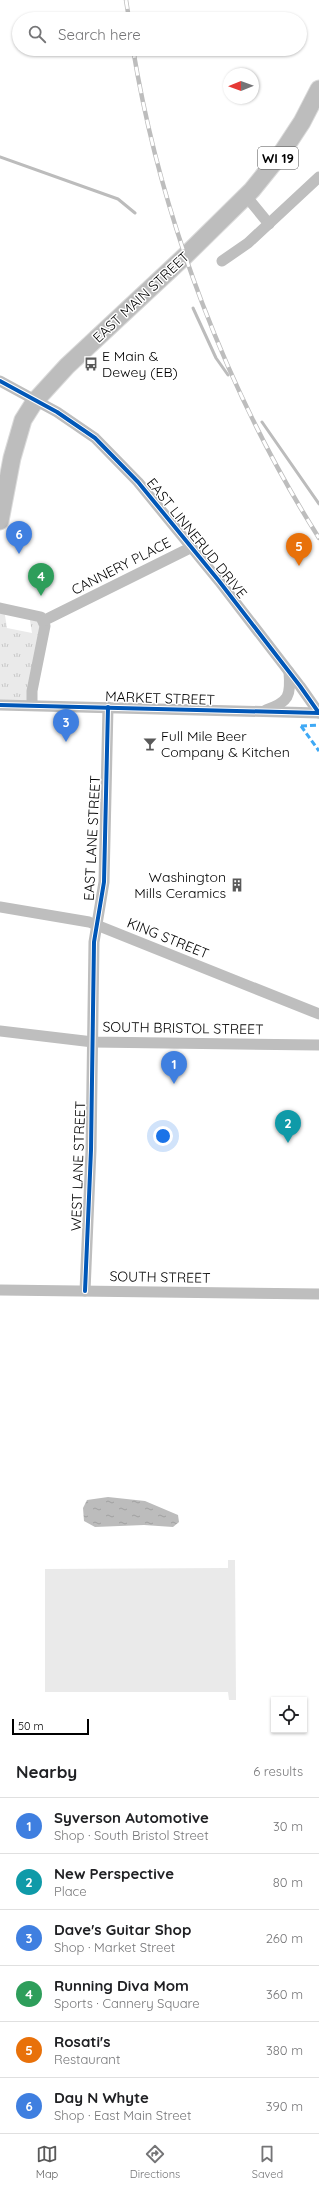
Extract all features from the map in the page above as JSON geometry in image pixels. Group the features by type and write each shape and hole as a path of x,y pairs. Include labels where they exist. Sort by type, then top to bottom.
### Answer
{"main road":[{"name":"EAST MAIN STREET","path":"0,522 12,458 23,420 35,401 67,366 246,196 282,154 302,122 319,90"}],"street":[{"path":"222,261 248,243 319,177"},
{"path":"246,196 269,224"},
{"name":"EAST LINNERUD DRIVE","path":"0,381 16,388 35,401 57,412 95,438 138,482 218,581 319,713"},
{"name":"CANNERY PLACE","path":"41,618 190,548"},
{"path":"0,608 41,618 45,626 32,691 32,705"},
{"path":"260,712 284,702 290,687 289,672"},
{"name":"MARKET STREET","path":"0,705 319,713"},
{"name":"EAST LANE STREET","path":"93,1042 94,942 104,882 108,707"},
{"name":"KING STREET","path":"0,907 96,925 319,1014"},
{"name":"SOUTH BRISTOL STREET","path":"0,1031 93,1042 319,1045"},
{"name":"WEST LANE STREET","path":"85,1291 93,1042"},
{"name":"SOUTH STREET","path":"0,1290 319,1294"}],"green space":[{"path":"0,608 4,609 7,628 32,633 29,614 41,617 32,705 0,705"},
{"path":"228,1560 235,1560 236,1700 229,1700 228,1692 45,1692 45,1569 228,1568"}],"water":[{"path":"108,1497 145,1501 178,1515 179,1522 173,1527 144,1525 95,1527 84,1521 83,1508 87,1500"}],"waterway":[{"path":"0,157 118,199 135,213"},
{"path":"193,308 216,358 228,375"},
{"path":"262,422 319,504"}],"railway":[{"path":"126,0 128,12"},
{"path":"134,56 145,113 161,176 180,240 202,302 227,364 255,424 286,482 319,538"}],"marked path":[{"path":"301,726 319,725"},
{"path":"301,726 319,751"}],"cycle path":[{"path":"0,381 57,412 95,438 138,482 219,581 319,713"},
{"path":"0,705 319,713"},
{"path":"85,1291 91,1150 94,942 104,882 108,707"}],"place":[{"name":"E Main & Dewey (EB)","path":"91,364"},
{"name":"Day N Whyte","path":"19,554"},
{"name":"Rosati's","path":"299,566"},
{"name":"Running Diva Mom","path":"41,596"},
{"name":"Dave's Guitar Shop","path":"66,742"},
{"name":"Full Mile Beer Company & Kitchen","path":"150,744"},
{"name":"Washington Mills Ceramics","path":"237,885"},
{"name":"Syverson Automotive","path":"174,1084"},
{"name":"New Perspective","path":"288,1143"}]}
